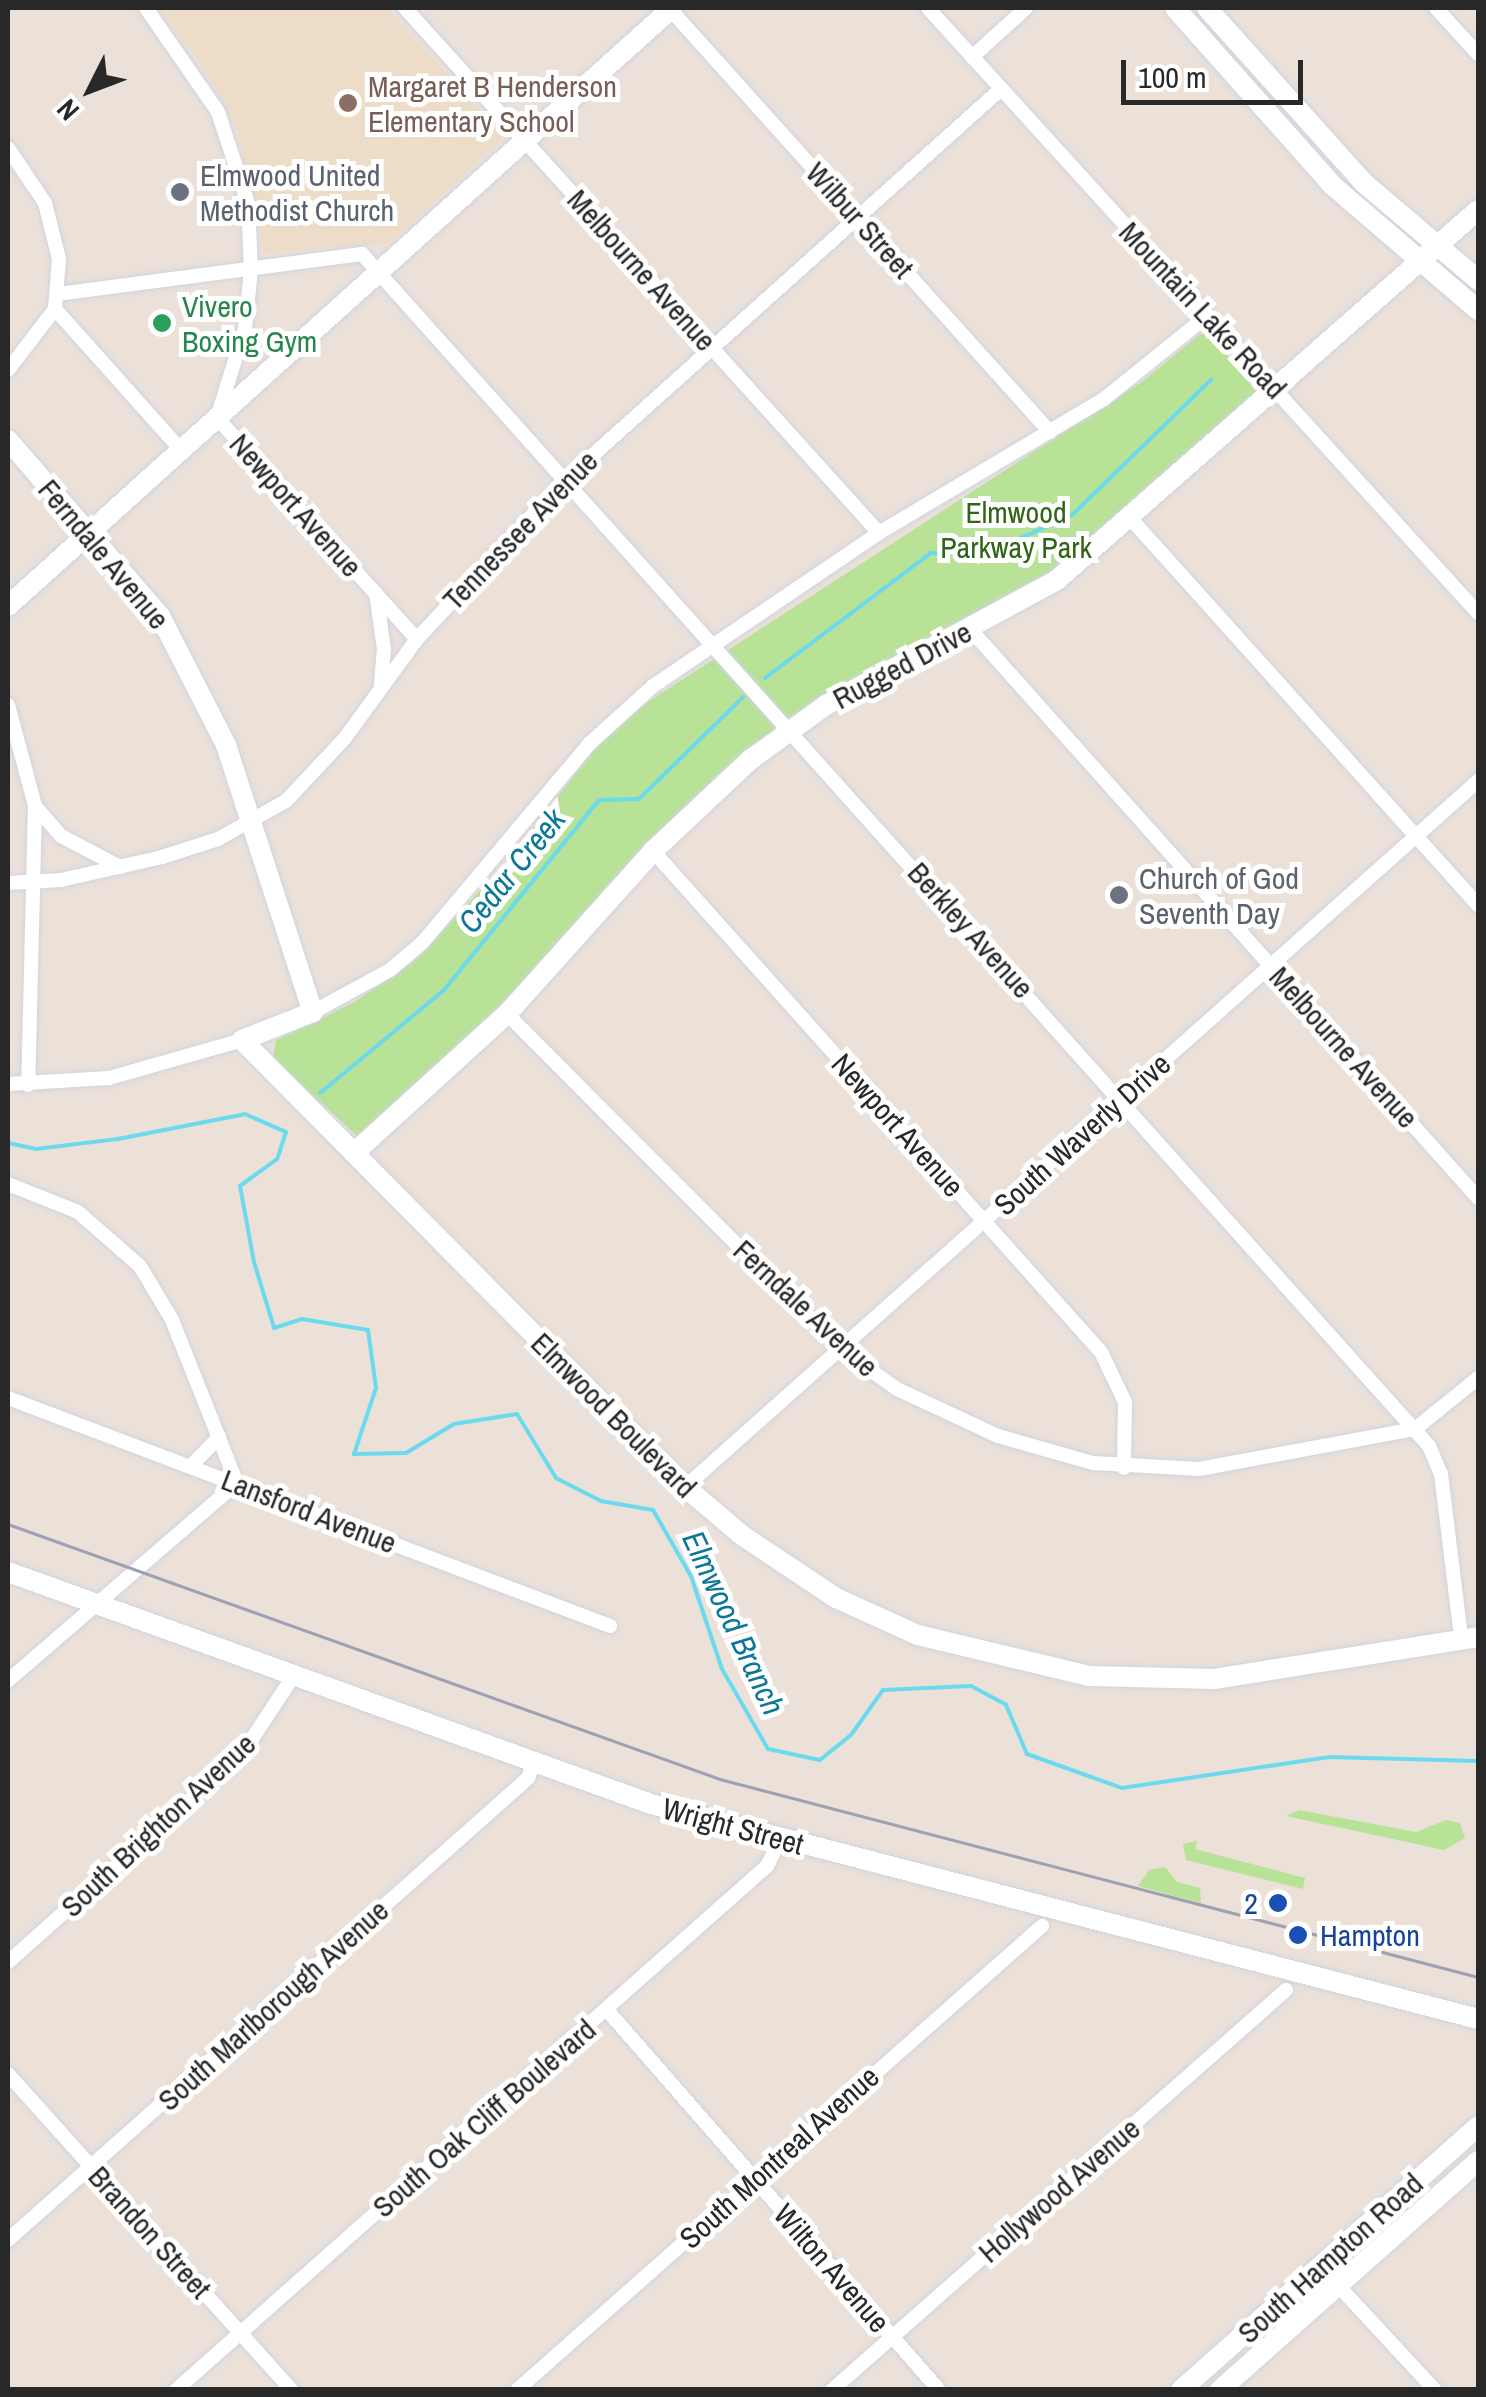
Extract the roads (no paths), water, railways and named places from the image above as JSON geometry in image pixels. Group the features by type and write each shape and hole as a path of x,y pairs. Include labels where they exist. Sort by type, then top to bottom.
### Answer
{"street":[{"path":"146,8 197,73 230,142 248,204 252,270 234,378 217,418"},
{"name":"Melbourne Avenue","path":"406,8 880,533"},
{"path":"8,606 671,8"},
{"name":"Wilbur Street","path":"671,8 1050,432"},
{"name":"Mountain Lake Road","path":"928,8 1478,613"},
{"path":"972,56 1026,8"},
{"path":"1174,8 1332,185 1478,310"},
{"path":"1206,8 1364,183 1478,280"},
{"path":"1436,8 1478,54"},
{"path":"1259,102 1276,86"},
{"name":"Tennessee Avenue","path":"8,884 121,867 218,839 251,822 316,772 417,639 565,480 1001,89"},
{"path":"8,148 45,203 59,259 56,302 8,370"},
{"name":"Rugged Drive","path":"354,1152 506,1014 653,851 790,728 1057,580 1132,519 1274,388 1478,210"},
{"path":"56,302 362,254 378,272"},
{"name":"Berkley Avenue","path":"378,272 1416,1429 1441,1474 1470,1637"},
{"name":"Newport Avenue","path":"56,302 181,450"},
{"path":"8,1084 109,1078 242,1040 313,1012 378,978 423,942 590,743 653,686 880,533 1133,380 1207,316"},
{"name":"Newport Avenue","path":"217,418 417,639"},
{"name":"Ferndale Avenue","path":"8,440 92,532 179,645 226,745 313,1012"},
{"path":"1132,519 1478,905"},
{"name":"Newport Avenue","path":"376,592 384,649 381,685"},
{"name":"Melbourne Avenue","path":"970,628 1478,1198"},
{"path":"8,705 34,806 28,1085"},
{"name":"South Waverly Drive","path":"685,1487 1478,781"},
{"path":"34,806 61,836 121,867"},
{"name":"Newport Avenue","path":"653,851 984,1221 1117,1377 1126,1416 1124,1468"},
{"name":"Ferndale Avenue","path":"506,1014 842,1350 945,1415 1036,1449 1124,1468 1251,1463 1416,1429"},
{"name":"Elmwood Boulevard","path":"242,1040 685,1487 794,1574 836,1598 958,1649 1050,1671 1130,1680 1214,1679 1470,1637"},
{"path":"8,1184 78,1212 140,1266 172,1320 238,1483 8,1682"},
{"path":"1416,1429 1478,1378"},
{"name":"Lansford Avenue","path":"8,1398 610,1626"},
{"path":"190,1467 219,1437"},
{"name":"Wright Street","path":"8,1572 533,1765 781,1838 1478,2019"},
{"name":"South Brighton Avenue","path":"8,1962 242,1754 294,1674"},
{"name":"South Marlborough Avenue","path":"8,2240 528,1778 533,1765"},
{"name":"South Oak Cliff Boulevard","path":"176,2390 768,1866 781,1838"},
{"name":"South Montreal Avenue","path":"517,2390 1042,1926"},
{"name":"Hollywood Avenue","path":"832,2390 1286,1990"},
{"name":"Wilton Avenue","path":"607,2010 939,2390"},
{"name":"Brandon Street","path":"8,2074 292,2390"},
{"name":"South Hampton Road","path":"1181,2390 1475,2136"},
{"name":"South Hampton Road","path":"1220,2390 1478,2161"},
{"path":"1322,2268 1435,2390"}],"waterway":[{"name":"Cedar Creek","path":"765,678 931,553 990,552 1072,515 1211,380"},
{"name":"Cedar Creek","path":"320,1093 444,990 599,800 639,799 743,697"},
{"name":"Elmwood Branch","path":"8,1143 36,1149 118,1139 245,1114 286,1132 277,1159 240,1186 254,1262 274,1328 302,1319 368,1330 376,1388 354,1454 406,1453 454,1424 517,1414 556,1478 601,1501 653,1510 691,1576 722,1669 768,1749 820,1760 851,1735 883,1690 971,1686 1006,1705 1027,1754 1122,1788 1329,1757 1478,1761"}],"tram line":[{"path":"8,1524 720,1779 1478,1977"}],"place":[{"name":"Margaret B Henderson Elementary School","path":"348,103"},
{"name":"Elmwood United Methodist Church","path":"180,192"},
{"name":"Vivero Boxing Gym","path":"162,323"},
{"name":"Church of God Seventh Day","path":"1119,895"},
{"name":"2","path":"1278,1903"},
{"name":"Hampton","path":"1298,1935"}],"park label":[{"name":"Elmwood Parkway Park","path":"1016,529"}]}
